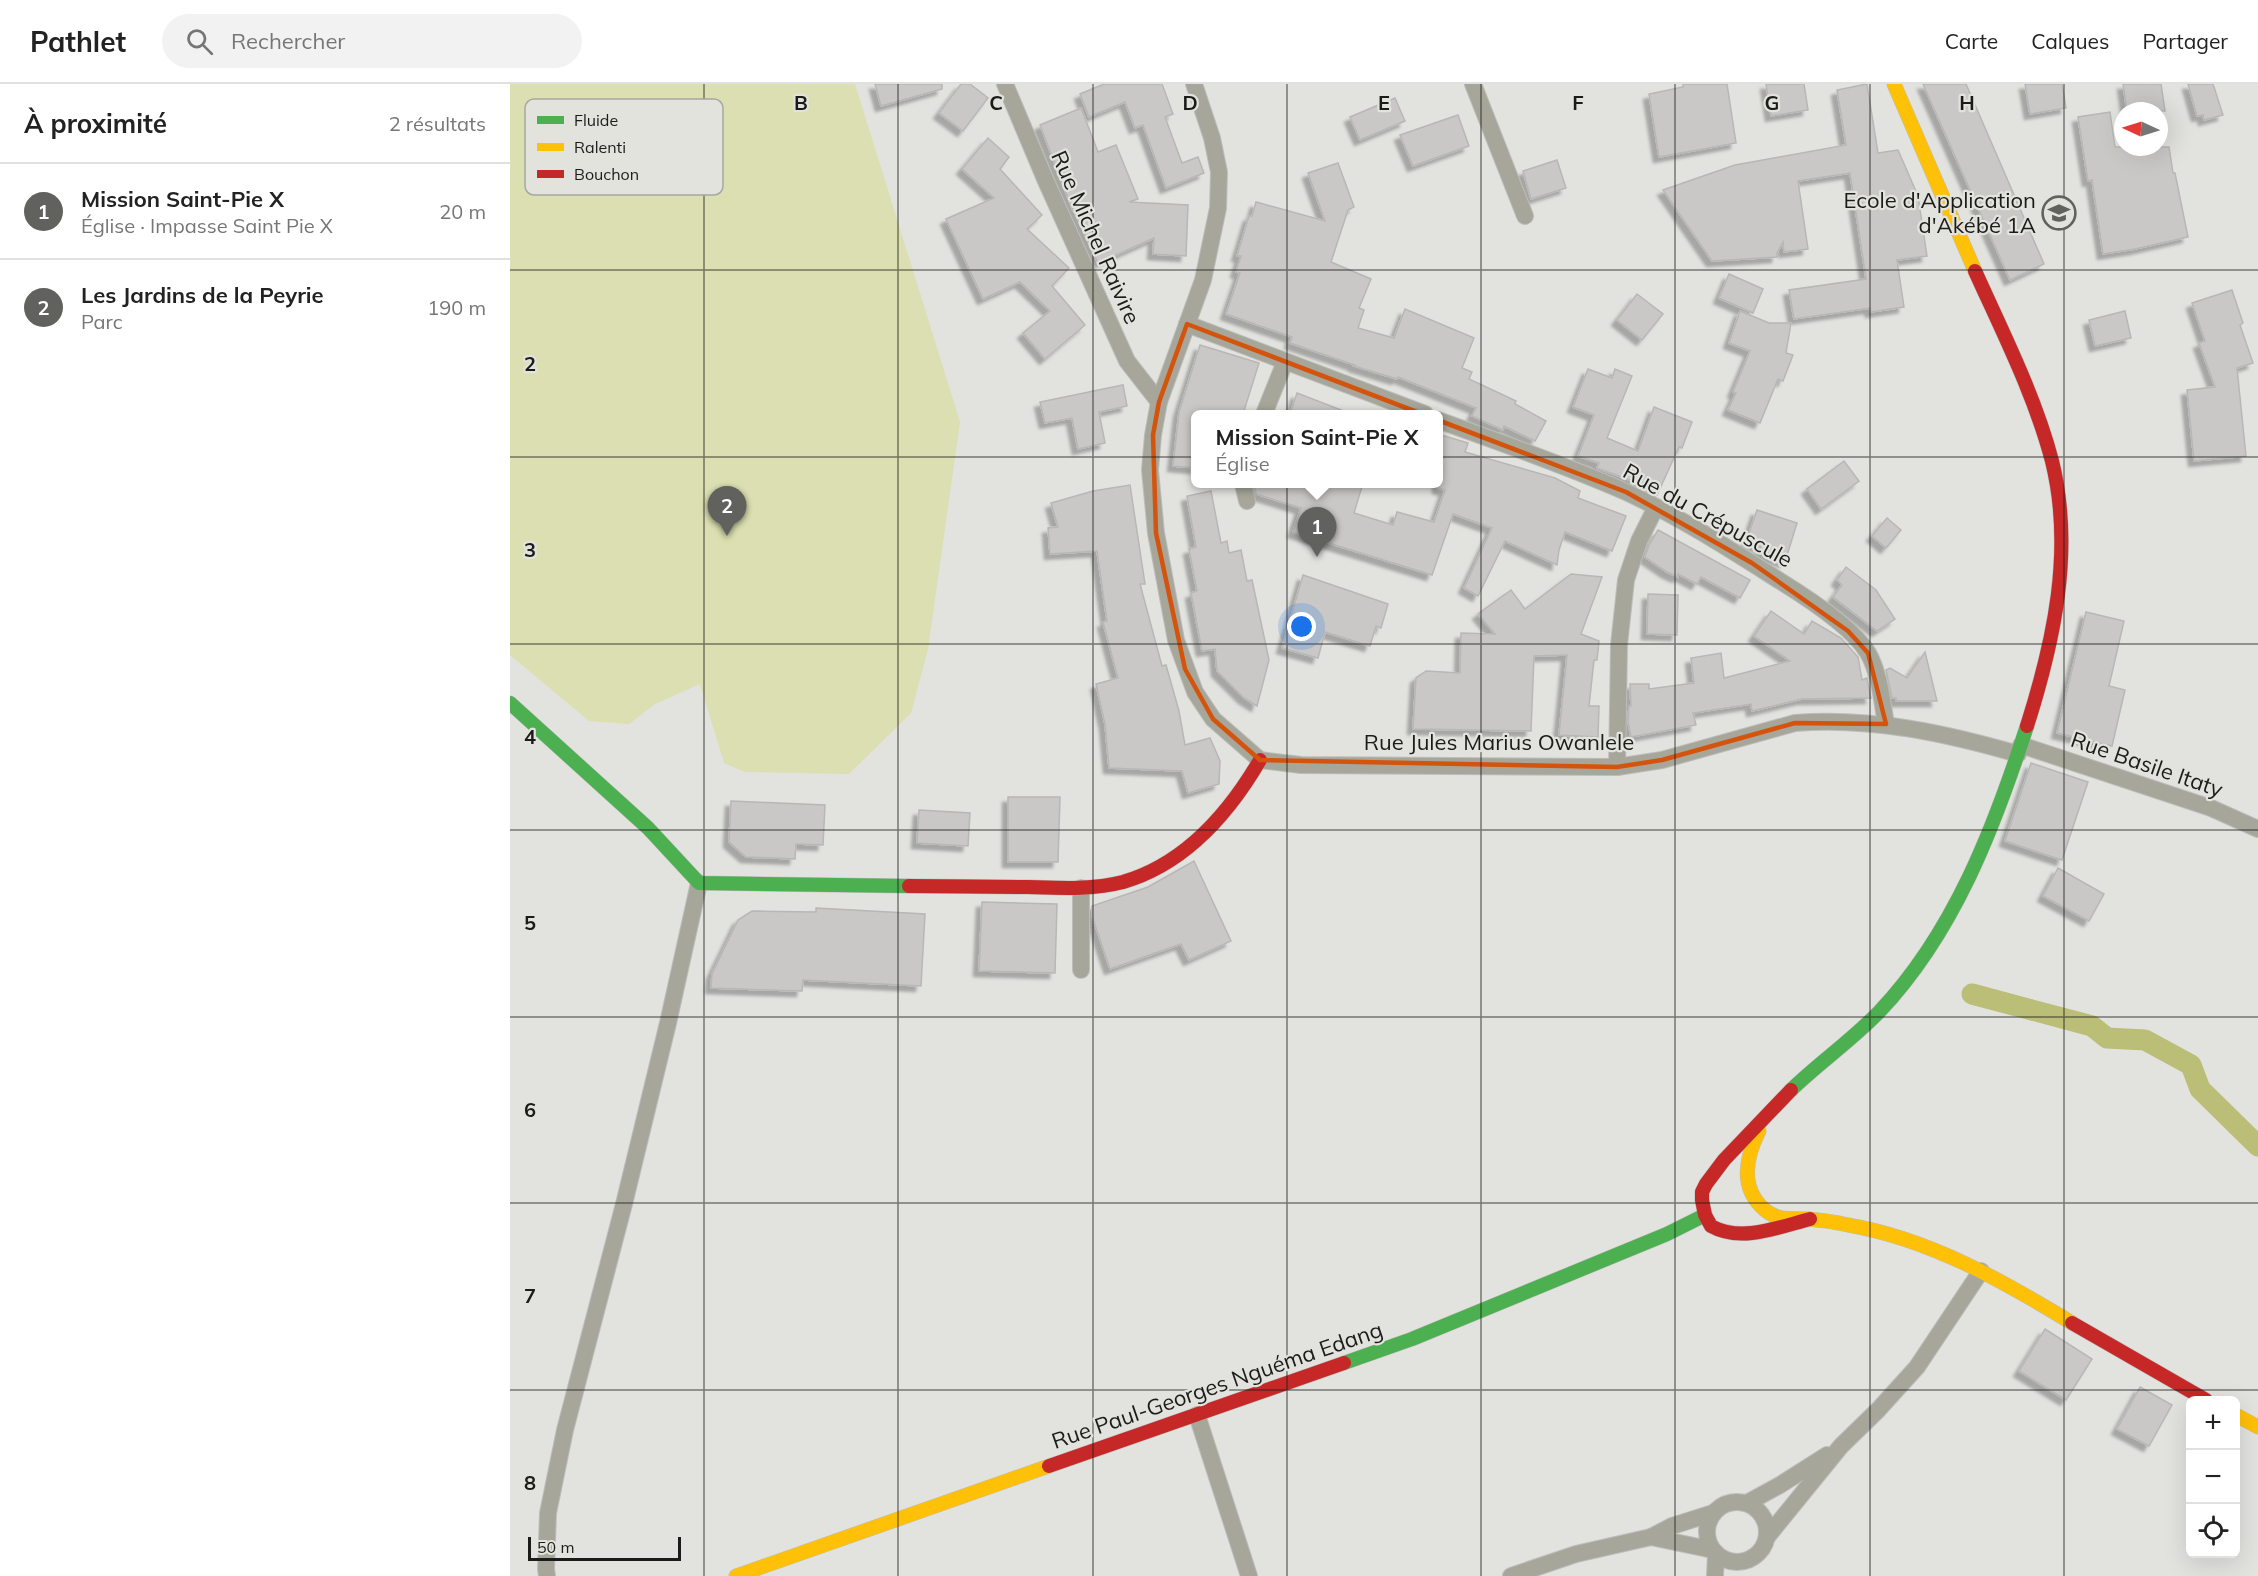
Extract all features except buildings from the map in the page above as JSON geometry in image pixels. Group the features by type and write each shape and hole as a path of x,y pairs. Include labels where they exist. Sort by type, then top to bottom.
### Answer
{"main road":[{"path":"1810,1219 1768,1230 1738,1234 1726,1232 1711,1226 1705,1215 1703,1190 1731,1153 1796,1084 1881,1011 1925,956 1949,918 1982,850 2019,749 2051,648 2062,571 2056,486 2049,447 2036,409 1978,281 1894,84"},
{"path":"510,703 648,828 699,883 1081,888 1104,886 1128,880 1180,853 1211,827 1238,796 1260,760"},
{"path":"1770,1112 1754,1140 1746,1167 1747,1183 1752,1196 1772,1215 1781,1218 1843,1224 1897,1237 1981,1271 2197,1396"},
{"name":"Rue Paul-Georges Nguéma Edang","path":"746,1574 1412,1339 1656,1238 1705,1215"},
{"path":"2240,1418 2258,1427"}],"street":[{"name":"Rue Michel Raivire","path":"1005,84 1127,361 1159,402"},
{"path":"1194,84 1212,138 1219,172 1218,208 1203,280 1159,402 1150,470 1152,502 1165,591 1185,669 1213,719 1260,760"},
{"path":"1473,84 1525,216"},
{"path":"1187,324 1414,410"},
{"path":"1266,410 1285,362"},
{"name":"Rue du Crépuscule","path":"1443,422 1626,492 1656,507 1815,603 1848,631 1868,653 1877,678 1886,724"},
{"path":"1244,488 1247,501"},
{"path":"1617,767 1619,645 1626,580 1638,541 1656,507"},
{"name":"Rue Jules Marius Owanlele","path":"1260,760 1301,765 1617,767 1662,760 1795,723 1815,721 1886,724 2019,749"},
{"name":"Rue Basile Itaty","path":"2019,749 2211,808 2258,829"},
{"path":"547,1576 548,1513 565,1430 624,1204 699,883"},
{"path":"1081,888 1082,970"},
{"path":"1651,1537 1714,1552 1731,1562 1749,1559 1757,1554 1767,1537 1841,1446 1917,1367 1981,1271"},
{"path":"1197,1415 1249,1576"},
{"path":"1748,1503 1841,1446"},
{"path":"1715,1576 1714,1552 1708,1542 1707,1532 1708,1522 1720,1507 1728,1502 1748,1503 1756,1508 1763,1516 1767,1537"},
{"path":"1511,1576 1576,1554 1651,1537 1672,1526 1713,1513"},
{"path":"1740,1576 1749,1559"}],"highlighted area":[{"path":"1187,324 1626,492 1752,563 1848,631 1868,653 1886,724 1795,723 1662,760 1617,767 1260,760 1213,719 1185,669 1156,533 1153,435 1159,402"}],"green space":[{"path":"510,84 855,84 960,422 928,649 911,713 849,774 745,772 724,763 700,684 655,704 629,724 589,721 510,655"}],"waterway":[{"path":"1972,994 2092,1026 2107,1038 2145,1040 2191,1065 2200,1089 2258,1146"}],"traffic: fast":[{"path":"510,703 648,828 699,883 909,886"},
{"path":"1791,1090 1879,1012 1906,981 1929,948 1969,878 2000,803 2027,726"},
{"path":"1344,1363 1412,1339 1667,1234 1705,1215"}],"traffic: slow":[{"path":"1894,84 1975,271"},
{"path":"1759,1131 1748,1162 1748,1182 1757,1201 1770,1214 1785,1218 1838,1223 1908,1240 1992,1277 2072,1323"},
{"path":"2240,1417 2258,1427"},
{"path":"736,1576 1049,1466"}],"traffic: jam":[{"path":"1975,271 2037,413 2052,461 2058,494 2061,528 2058,595 2053,628 2027,726"},
{"path":"909,886 1076,888 1123,882 1166,863 1203,834 1234,799 1260,760"},
{"path":"1791,1090 1724,1160 1706,1184 1702,1192 1702,1200 1705,1215 1711,1226 1723,1231 1760,1232 1810,1219"},
{"path":"2072,1323 2199,1396"},
{"path":"1049,1466 1344,1363"}],"place":[{"name":"Ecole d'Application d'Akébé 1A","path":"2059,213"},
{"name":"Les Jardins de la Peyrie","path":"727,536"},
{"name":"Mission Saint-Pie X","path":"1317,557"}]}
